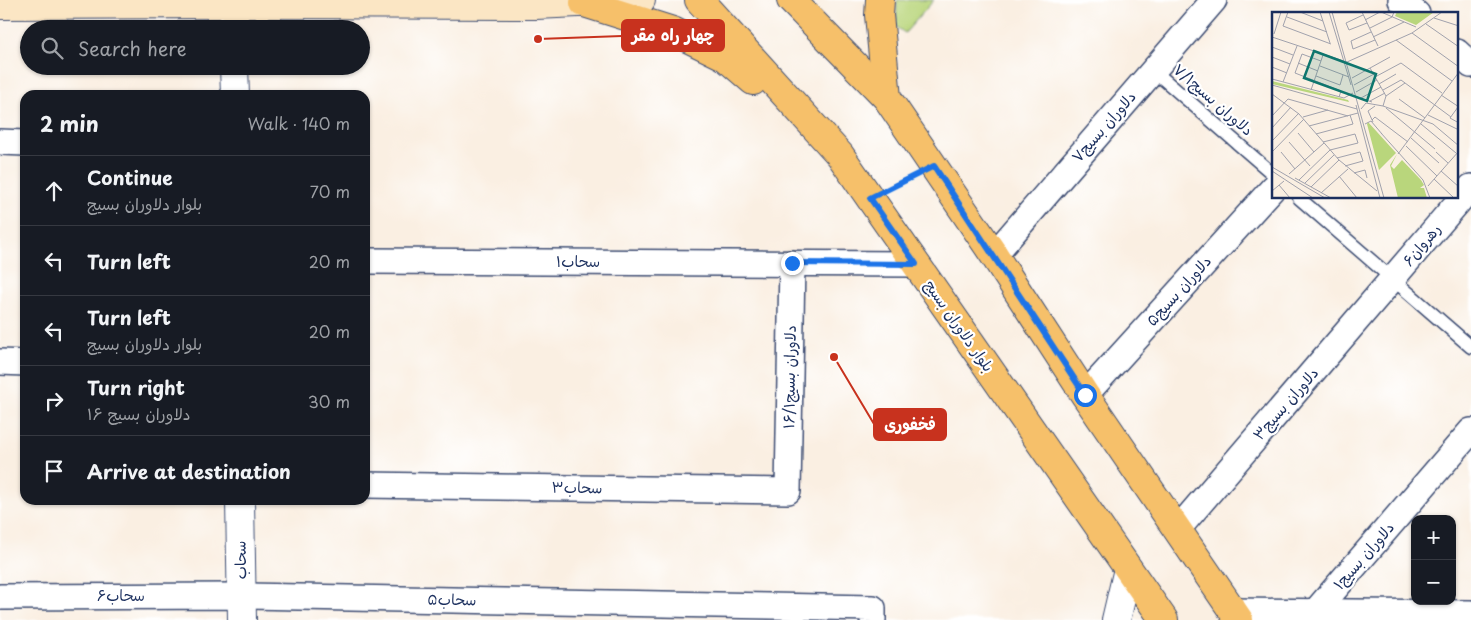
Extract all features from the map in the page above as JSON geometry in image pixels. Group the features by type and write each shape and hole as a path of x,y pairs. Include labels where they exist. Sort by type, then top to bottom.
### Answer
{"main road":[{"path":"0,5 38,3 234,16 584,4 640,0"},
{"name":"بلوار دلاوران بسیج","path":"699,0 840,156 1164,620"},
{"path":"792,0 887,98 994,255 1085,395 1236,616"},
{"path":"880,0 879,15 887,98"},
{"path":"584,4 673,30 724,56 840,156"}],"street":[{"name":"دلاوران بسیج۷","path":"994,255 1214,0"},
{"path":"1401,0 1415,12"},
{"path":"234,75 235,90"},
{"path":"0,142 20,143"},
{"name":"رهروان۶","path":"1393,279 1471,188"},
{"name":"دلاوران بسیج۵","path":"1085,395 1272,189"},
{"name":"۱سحاب","path":"370,261 916,264"},
{"name":"دلاوران بسیج۱۶/۱","path":"788,491 792,263"},
{"name":"دلاوران بسیج۳","path":"1178,529 1393,279"},
{"path":"0,362 20,363"},
{"name":"دلاوران بسیج۱","path":"1315,612 1471,431"},
{"name":"۳سحاب","path":"370,485 788,491"},
{"name":"سحاب","path":"240,505 242,608"},
{"path":"1116,620 1128,569"},
{"name":"۶سحاب","path":"0,597 242,608"},
{"name":"۵سحاب","path":"242,608 873,614"},
{"path":"1236,616 1315,612 1471,613"}],"lane":[{"name":"دلاوران بسیج۷/۱","path":"1153,70 1272,173"},
{"path":"1300,199 1471,347"}],"path":[{"path":"870,198 934,166"}],"green space":[{"path":"897,0 934,0 905,33 896,27"}],"place":[{"name":"چهار راه مقر‍","path":"538,39"},
{"name":"فخفوری","path":"834,357"}],"route":[{"path":"792,263 916,264 870,198 934,166 1085,395"}]}
